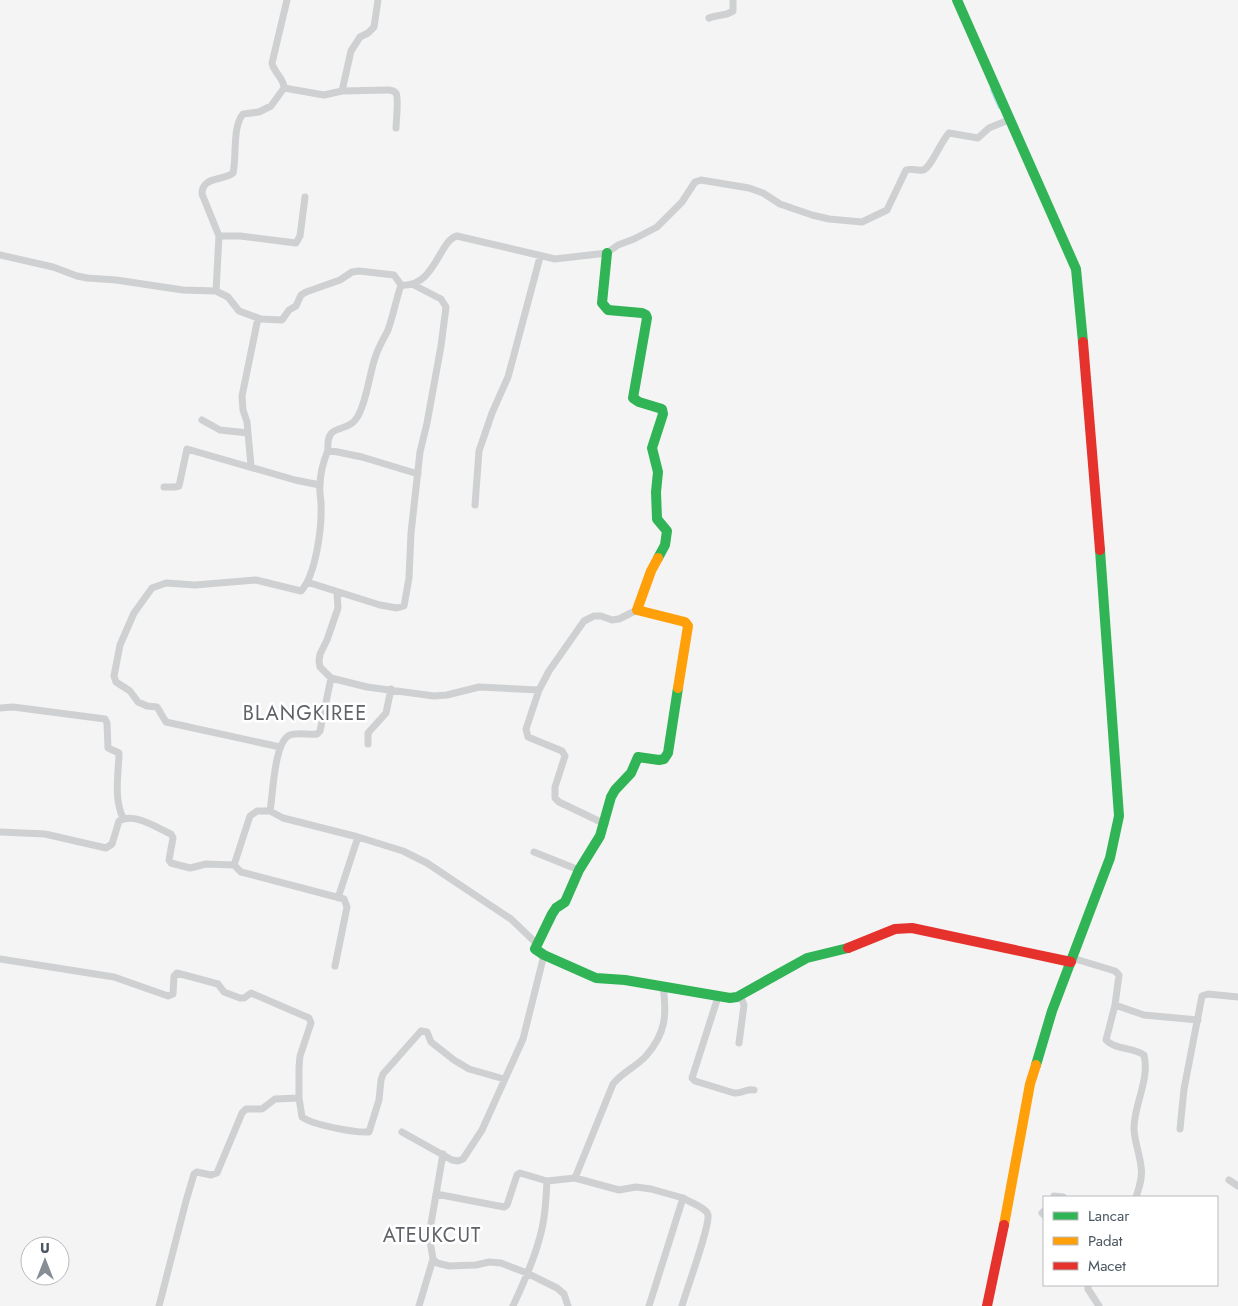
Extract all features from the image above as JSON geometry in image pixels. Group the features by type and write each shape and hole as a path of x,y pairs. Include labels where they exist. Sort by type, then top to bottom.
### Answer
{"street":[{"path":"216,290 219,236 202,194 203,187 208,182 230,176 234,173 236,130 239,118 243,114 259,112 271,106 284,88 284,82 272,63 287,0"},
{"path":"342,91 351,51 360,37 374,27 378,0"},
{"path":"709,18 726,15 733,11 733,0"},
{"path":"957,0 1076,269 1088,391 1119,816 1110,858 1044,1035 1030,1084 1015,1170 987,1306"},
{"path":"284,88 324,95 342,91 394,91 397,100 396,128"},
{"path":"401,285 412,284 422,278 430,270 449,241 457,236 540,257 565,259 607,254 618,245 657,228 682,202 696,182 701,180 749,188 763,193 780,204 812,215 850,222 867,221 886,210 906,170 922,170 927,167 950,133 978,138 989,128 1011,119"},
{"path":"219,236 240,236 296,243 300,236 304,196"},
{"path":"607,254 602,303 604,307 608,310 642,313 647,316 633,398 639,402 662,409 663,414 652,448 658,472 656,492 657,519 667,531 667,536 665,545 652,571 637,610"},
{"path":"0,255 87,278 116,280 171,289 216,290 228,297 239,311 258,318 282,320 289,310 296,306 301,295 340,280 352,272 394,275 401,285"},
{"path":"475,506 478,451 508,377 540,257"},
{"path":"307,582 397,608 404,606 409,578 411,533 420,452 441,346 446,307 441,299 412,284"},
{"path":"280,747 166,722 157,707 147,706 138,702 130,691 116,682 114,676 120,645 134,613 152,588 166,583 196,584 256,580 301,591 307,582 316,552 321,506 320,485 330,433 355,423 361,411 376,354 388,328 401,285"},
{"path":"251,466 247,422 243,410 242,396 258,318"},
{"path":"202,420 220,430 248,433"},
{"path":"164,487 179,486 187,450 251,466 295,480 320,485"},
{"path":"328,450 418,474"},
{"path":"337,592 338,608 319,661 320,667 330,678 367,686 434,696 479,688 539,690"},
{"path":"605,824 555,798 555,787 565,756 562,751 528,737 526,734 539,690 549,670 588,618 601,616 612,620 619,619 637,610 685,622 688,624 671,729 671,742 664,759 638,757 631,773 615,790 611,797 605,824 600,836 579,870 565,902 556,908 552,914 536,948 544,955 596,978 625,980 730,998 737,997 807,958 855,946 894,929 917,928 1115,971 1119,974 1116,1005 1106,1040 1110,1044 1142,1054 1146,1062 1134,1128 1142,1168 1140,1186 1136,1196"},
{"path":"270,811 276,757 282,742 292,734 317,734 320,731 330,678"},
{"path":"368,744 368,732 386,713 391,689"},
{"path":"0,708 13,707 105,719 107,723 108,748 119,753 117,792 123,818"},
{"path":"234,865 250,816 257,811 270,811 283,818 358,837 403,851 426,863 510,919 538,944"},
{"path":"0,832 45,834 106,848 111,846 118,822 123,818 141,820 171,834 173,838 169,860 171,863 190,868 206,864 234,865 242,872 344,900 347,907 335,966"},
{"path":"338,898 358,837"},
{"path":"534,852 579,870"},
{"path":"402,1132 458,1161 463,1159 482,1130 523,1040 544,955"},
{"path":"0,959 114,977 168,996 173,994 174,976 177,974 218,984 224,992 240,998 244,998 251,993 309,1018 311,1023 300,1056 299,1098 302,1117 309,1122 349,1131 369,1132 379,1100 383,1074 422,1031 427,1032 436,1047 469,1069 504,1079"},
{"path":"575,1178 613,1084 619,1076 645,1056 662,1030 666,1010 663,986"},
{"path":"1180,1129 1184,1089 1201,999 1204,995 1238,997"},
{"path":"718,996 692,1079 738,1094 751,1089 754,1090"},
{"path":"737,997 742,1000 744,1005 739,1043"},
{"path":"1116,1005 1144,1015 1198,1020"},
{"path":"159,1306 194,1174 197,1172 211,1175 217,1173 242,1113 246,1109 262,1109 275,1099 299,1098"},
{"path":"419,1306 433,1259 429,1235 443,1154"},
{"path":"436,1194 504,1207 507,1205 517,1175 520,1173 547,1181 575,1178 619,1190 636,1187 651,1189 682,1198 706,1211 708,1217 682,1306"},
{"path":"1229,1180 1238,1186"},
{"path":"513,1306 528,1273 540,1239 547,1181"},
{"path":"649,1306 682,1198"},
{"path":"433,1259 437,1263 449,1266 493,1262 528,1273 557,1288 564,1294 568,1306"},
{"path":"1088,1286 1099,1306"}],"waterway":[{"path":"991,90 999,108"}],"traffic: fast":[{"path":"957,0 1076,269 1083,342"},
{"path":"607,253 602,303 608,310 642,313 647,318 633,398 639,402 662,409 663,414 652,448 658,472 656,492 657,519 667,531 665,545 658,558"},
{"path":"1036,1065 1052,1011 1110,858 1119,816 1100,550"},
{"path":"678,688 668,753 664,759 659,760 638,757 631,773 615,790 611,797 600,836 579,870 565,902 556,908 552,914 535,949 544,955 596,978 625,980 730,998 737,997 807,958 848,948"}],"traffic: slow":[{"path":"658,558 651,571 637,610 685,622 688,626 678,688"},
{"path":"1004,1225 1030,1084 1036,1065"}],"traffic: jam":[{"path":"1083,342 1100,550"},
{"path":"848,948 895,929 912,928 1071,962"},
{"path":"987,1306 1004,1225"}],"district":[{"name":"BLANGKIREE","path":"305,713"},
{"name":"ATEUKCUT","path":"432,1235"}]}
